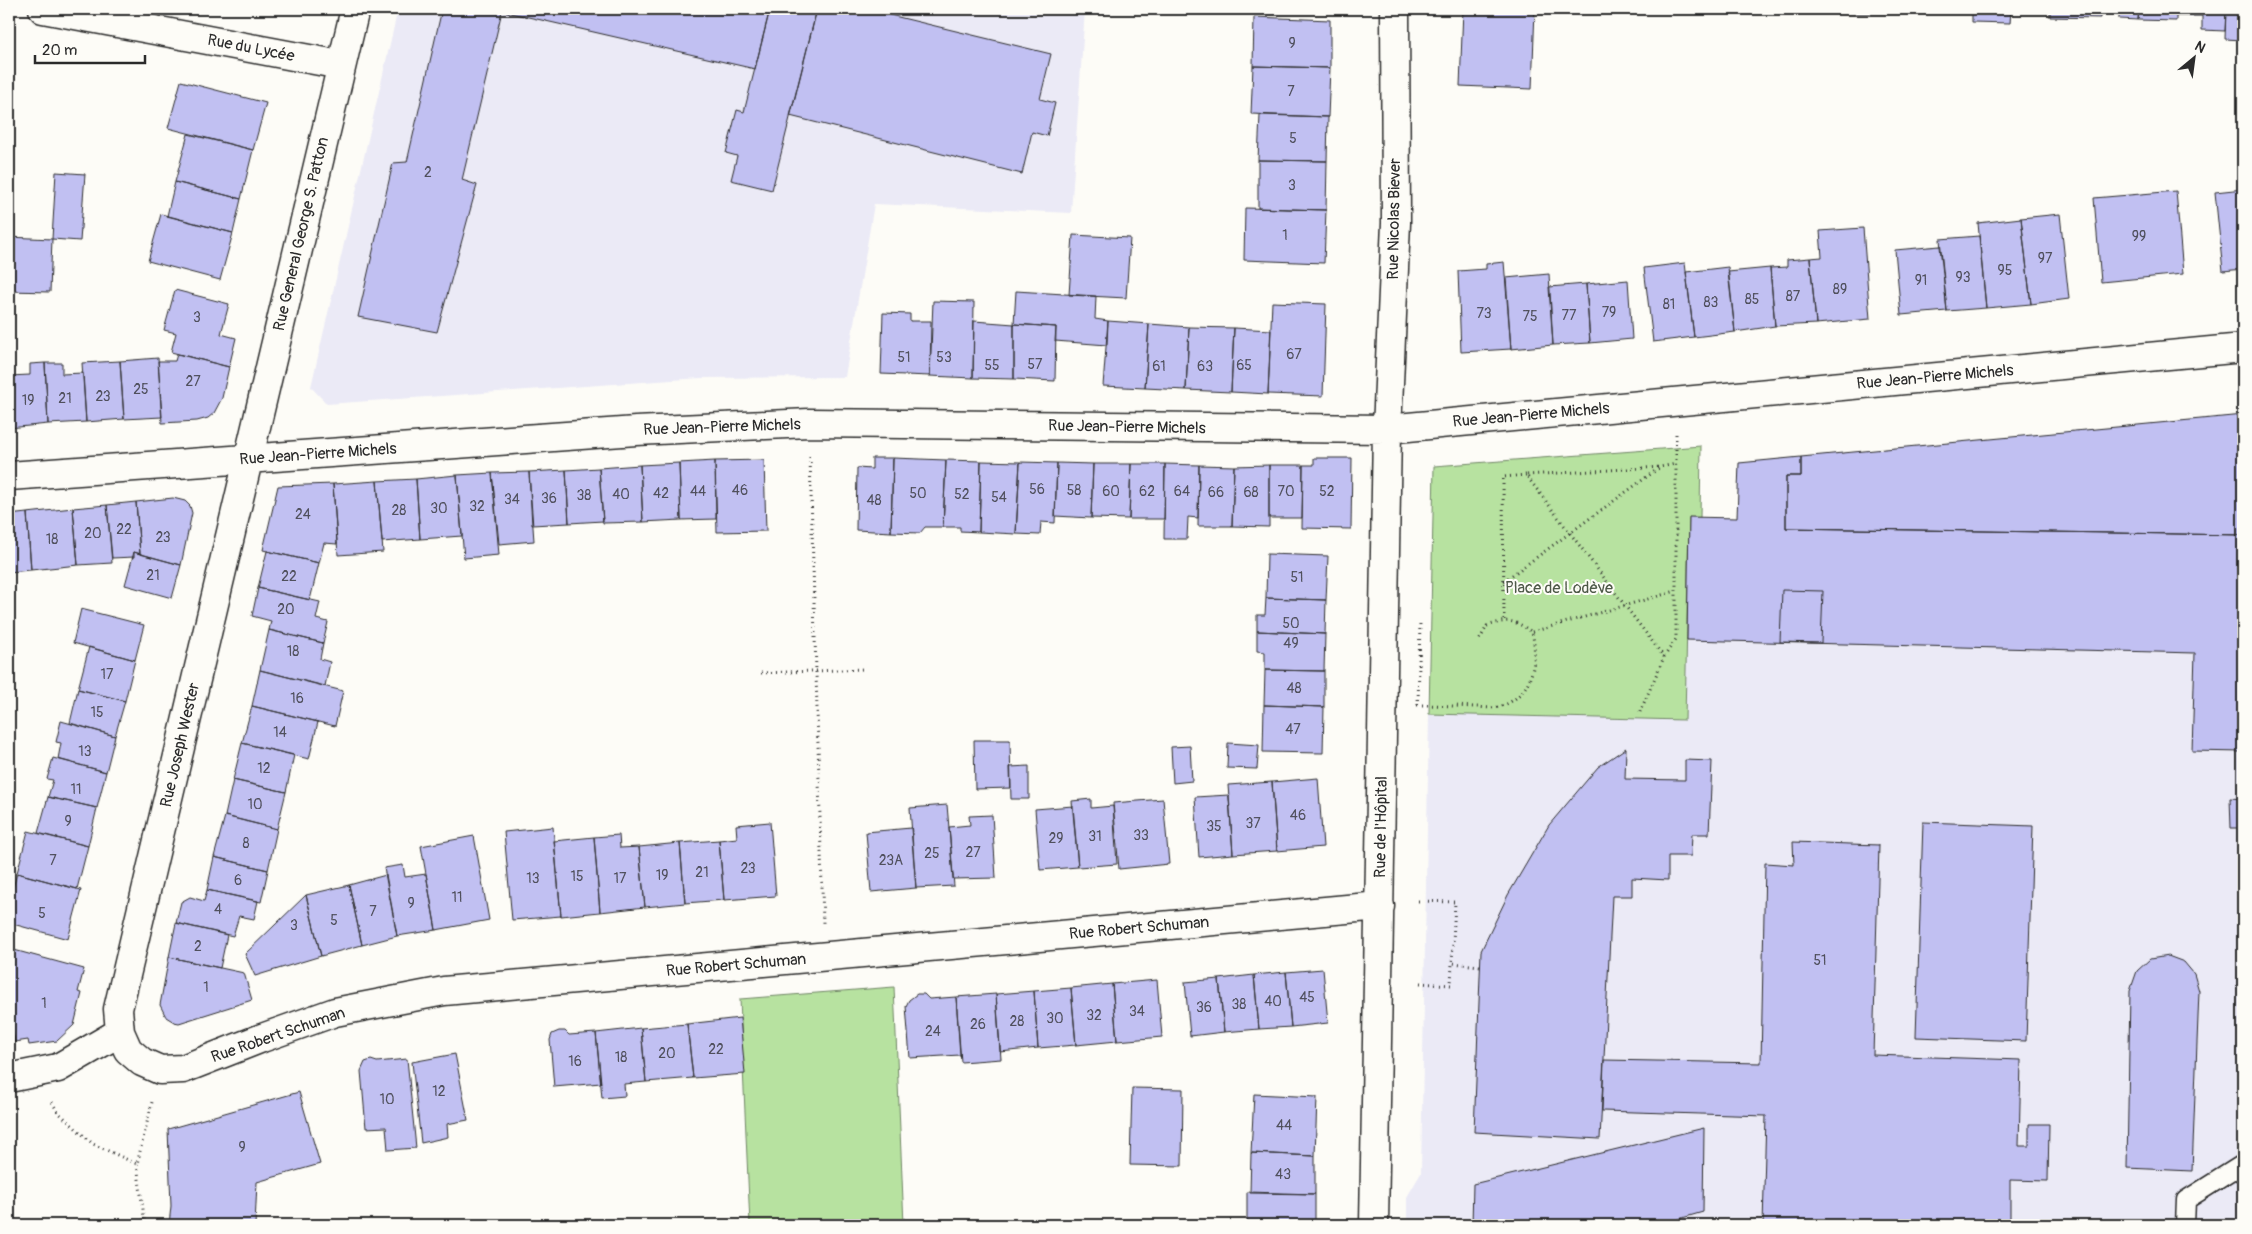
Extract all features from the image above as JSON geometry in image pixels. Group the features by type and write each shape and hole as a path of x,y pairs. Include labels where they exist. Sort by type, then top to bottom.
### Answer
{"street":[{"name":"Rue du Lycée","path":"43,9 342,65"},
{"name":"Rue General George S. Patton","path":"247,459 355,9"},
{"name":"Rue Nicolas Biever","path":"1387,429 1396,223 1395,9"},
{"name":"Rue Jean-Pierre Michels","path":"9,476 636,431 809,424 1387,429 2243,348"},
{"name":"Rue de l'Hôpital","path":"1374,1225 1387,429"},
{"name":"Rue Joseph Wester","path":"120,1032 118,1009 247,459"},
{"name":"Rue Robert Schuman","path":"160,1070 183,1069 335,1012 444,991 1380,906"},
{"path":"21,1075 58,1068 120,1032 128,1050 142,1062 160,1070"}],"lane":[{"path":"2185,1225 2186,1200 2243,1164"}],"path":[{"path":"809,424 824,957"},
{"path":"1504,620 1503,477 1660,467 1676,464 1676,639 1664,657 1640,712"},
{"path":"1504,581 1660,467"},
{"path":"1526,475 1664,657"},
{"path":"1532,632 1676,591"},
{"path":"1418,705 1497,707 1512,700 1525,688 1534,671 1536,649 1532,632 1517,622 1504,620 1487,626 1478,641"},
{"path":"761,673 865,669"},
{"path":"1418,901 1455,902 1451,985 1420,983"},
{"path":"1452,963 1480,966"},
{"path":"144,1225 136,1164 160,1070"},
{"path":"21,1075 92,1144 136,1164"}],"shaded area":[{"path":"398,9 1085,9 1071,213 874,204 845,377 701,378 327,404 311,387"},
{"path":"1801,457 2228,535 2243,535 2243,1225 1407,1225 1407,1197 1421,1173 1429,714 1685,720 1689,517 1737,518 1739,463"}],"green space":[{"name":"Place de Lodève","path":"1701,446 1700,518 1689,518 1685,720 1429,714 1434,466"},
{"path":"894,987 904,1225 750,1225 740,999"}],"building":[{"path":"442,9 770,9 755,69 502,11 462,180 477,185 437,332 358,317 393,163 407,162"},
{"path":"770,9 817,9 772,190 731,180 737,156 726,153 737,110 744,112"},
{"path":"817,9 865,9 1051,54 1040,99 1055,103 1047,136 1032,132 1022,174 790,116"},
{"path":"1463,9 1535,9 1532,89 1460,86"},
{"path":"1839,9 1897,9 1897,13 1838,13"},
{"path":"1972,9 2011,9 2010,23 1972,22"},
{"path":"2050,9 2100,9 2100,18 2050,17"},
{"path":"2100,9 2139,9 2138,20 2119,19 2119,13 2100,12"},
{"path":"2139,9 2176,9 2176,21 2138,20"},
{"path":"2176,9 2226,9 2225,31 2202,30 2202,16 2176,16"},
{"path":"2226,9 2243,9 2243,40 2225,39"},
{"path":"1254,17 1330,20 1330,68 1253,66"},
{"path":"1253,66 1330,68 1328,117 1251,114"},
{"path":"181,81 266,103 253,150 168,128"},
{"path":"1260,115 1328,117 1327,161 1258,160"},
{"path":"188,134 253,150 241,199 175,182"},
{"path":"1258,160 1327,161 1326,210 1258,208"},
{"path":"56,172 85,174 80,241 52,239"},
{"path":"175,182 241,199 233,233 167,216"},
{"path":"2243,189 2243,269 2223,271 2215,192"},
{"path":"2176,191 2183,274 2101,282 2094,198"},
{"path":"1245,208 1326,210 1324,263 1244,260"},
{"path":"161,214 233,233 220,280 148,261"},
{"path":"2060,214 2069,299 2031,304 2021,218"},
{"path":"2021,218 2031,304 1986,308 1978,223"},
{"path":"1863,228 1870,319 1816,324 1810,258 1822,257 1820,231"},
{"path":"1073,235 1130,238 1126,298 1069,295"},
{"path":"1979,236 1986,308 1947,311 1940,239"},
{"path":"9,237 52,239 50,292 9,291"},
{"path":"1940,246 1947,311 1901,315 1895,250"},
{"path":"1810,258 1816,324 1775,326 1770,268 1787,267 1787,260"},
{"path":"1504,262 1511,349 1461,352 1458,271 1486,269 1486,264"},
{"path":"1685,263 1694,337 1653,342 1644,268"},
{"path":"1728,267 1735,332 1694,337 1686,272"},
{"path":"1770,268 1775,326 1735,332 1728,272"},
{"path":"1549,274 1553,345 1511,349 1506,278"},
{"path":"1628,280 1632,339 1590,343 1586,284"},
{"path":"1586,284 1590,343 1553,345 1549,287"},
{"path":"175,290 229,304 221,334 236,338 229,367 171,352 176,333 164,330"},
{"path":"1016,291 1096,296 1095,319 1108,321 1107,345 1055,341 1056,327 1014,324"},
{"path":"933,301 974,302 973,378 930,376"},
{"path":"1272,302 1326,304 1323,396 1268,394"},
{"path":"883,313 910,314 910,321 931,321 930,376 881,374"},
{"path":"974,321 1014,324 1014,379 973,378"},
{"path":"1108,321 1149,324 1145,388 1103,386"},
{"path":"1014,324 1056,327 1055,381 1014,379"},
{"path":"1149,324 1189,327 1186,390 1145,388"},
{"path":"1189,327 1234,328 1231,392 1186,390"},
{"path":"1234,328 1271,330 1268,394 1231,392"},
{"path":"177,354 229,367 222,398 214,413 208,418 197,421 162,423 158,361 175,361"},
{"path":"158,358 162,417 124,419 120,361"},
{"path":"120,361 124,419 86,422 82,363"},
{"path":"45,363 48,424 9,428 9,376 30,375 30,364"},
{"path":"45,363 62,363 62,374 83,373 86,422 48,424"},
{"path":"2243,415 2243,535 1786,528 1786,476 1801,476 1801,457"},
{"path":"1801,457 1801,476 1786,476 1786,528 2243,535 2243,752 2192,751 2195,653 1687,640 1689,517 1737,518 1739,463"},
{"path":"872,458 893,458 891,532 856,530 857,468 872,469"},
{"path":"893,458 946,460 943,527 925,527 920,533 891,532"},
{"path":"1314,458 1352,458 1351,529 1302,528 1303,465 1314,465"},
{"path":"764,460 766,531 717,532 715,461"},
{"path":"946,460 981,461 979,532 960,531 960,527 943,527"},
{"path":"715,461 716,519 681,520 679,463"},
{"path":"981,461 1020,462 1016,534 979,532"},
{"path":"1020,462 1057,463 1055,523 1041,522 1040,535 1016,534"},
{"path":"679,463 681,520 643,522 640,465"},
{"path":"1057,463 1093,464 1091,518 1055,516"},
{"path":"1093,464 1131,464 1129,519 1091,518"},
{"path":"1131,464 1165,464 1164,519 1129,519"},
{"path":"1165,464 1199,465 1198,518 1188,517 1187,539 1164,539"},
{"path":"640,465 643,522 603,523 599,468"},
{"path":"1199,465 1234,466 1232,526 1198,526"},
{"path":"1269,465 1269,527 1232,526 1234,466"},
{"path":"1269,465 1303,465 1302,518 1269,518"},
{"path":"599,468 603,521 569,523 566,470"},
{"path":"566,470 569,523 532,525 529,472"},
{"path":"529,472 534,541 499,544 492,473"},
{"path":"492,473 499,555 464,558 457,475"},
{"path":"457,475 462,536 420,539 416,479"},
{"path":"416,479 420,539 382,542 377,481"},
{"path":"377,481 383,552 338,555 333,484"},
{"path":"333,484 337,544 324,543 319,563 263,550 278,486"},
{"path":"173,498 185,501 190,506 192,513 181,565 140,554 136,502"},
{"path":"136,502 140,554 134,552 134,557 112,558 107,505"},
{"path":"107,505 112,563 78,565 73,508"},
{"path":"73,508 78,565 31,570 27,513"},
{"path":"27,513 31,570 9,572 9,515"},
{"path":"267,551 319,563 310,600 258,588"},
{"path":"134,552 181,565 172,598 125,585"},
{"path":"1267,554 1328,556 1326,600 1266,598"},
{"path":"258,588 320,602 316,619 328,622 323,643 269,630 271,621 252,616"},
{"path":"1782,590 1823,591 1821,643 1780,642"},
{"path":"1266,598 1326,600 1325,634 1257,631 1257,615 1265,615"},
{"path":"81,609 144,625 135,660 73,643"},
{"path":"269,630 323,643 320,659 330,662 325,686 260,670"},
{"path":"1257,631 1325,634 1324,671 1265,670 1265,652 1257,651"},
{"path":"89,647 135,660 125,701 78,689"},
{"path":"260,670 343,691 335,726 252,706"},
{"path":"1265,670 1324,671 1324,707 1264,705"},
{"path":"78,689 125,701 115,736 70,723"},
{"path":"1264,705 1324,707 1323,753 1263,752"},
{"path":"252,706 318,722 309,759 242,743"},
{"path":"61,721 115,736 106,772 58,759 61,743 56,742"},
{"path":"974,740 1010,740 1011,788 975,789"},
{"path":"242,743 294,755 286,792 233,780"},
{"path":"1228,743 1259,745 1257,769 1227,768"},
{"path":"1190,746 1192,781 1173,783 1171,747"},
{"path":"1626,748 1625,779 1685,780 1685,760 1712,761 1709,834 1692,834 1691,856 1668,856 1668,880 1632,878 1632,896 1612,896 1600,1139 1474,1132 1481,951 1508,895 1549,825 1598,767"},
{"path":"53,758 106,772 97,808 48,797 53,780 47,779"},
{"path":"1029,766 1029,799 1011,799 1010,767"},
{"path":"1318,778 1323,847 1277,851 1272,782"},
{"path":"233,780 286,792 277,829 225,816"},
{"path":"1272,782 1277,851 1233,854 1228,785"},
{"path":"1229,795 1233,854 1199,857 1195,797"},
{"path":"48,797 97,808 88,846 38,833"},
{"path":"2230,798 2243,799 2243,828 2231,828"},
{"path":"1091,799 1091,808 1113,806 1117,864 1078,867 1072,801"},
{"path":"1163,799 1169,864 1119,869 1113,803"},
{"path":"947,805 954,886 916,888 910,808"},
{"path":"1073,806 1078,867 1040,870 1035,809"},
{"path":"992,815 996,878 953,879 949,827 970,825 969,816"},
{"path":"225,816 277,829 268,870 214,857"},
{"path":"770,822 776,896 724,900 719,840 737,838 736,825"},
{"path":"1923,822 2033,826 2026,1041 1916,1037"},
{"path":"553,827 561,916 512,920 504,832"},
{"path":"911,828 916,888 871,892 866,832"},
{"path":"28,831 88,846 77,889 17,873"},
{"path":"619,835 620,848 639,847 645,907 600,912 594,837"},
{"path":"474,836 489,920 436,930 421,846"},
{"path":"594,837 600,912 561,916 554,841"},
{"path":"719,840 724,900 685,903 680,843"},
{"path":"1793,842 1879,845 1873,1055 2021,1060 2019,1146 2029,1146 2029,1124 2049,1124 2048,1181 2010,1180 2010,1225 1763,1225 1766,1116 1602,1111 1604,1060 1761,1063 1765,863 1794,865"},
{"path":"680,843 685,903 645,907 639,847"},
{"path":"214,857 268,870 261,902 207,890"},
{"path":"403,865 405,877 426,874 436,930 397,936 384,868"},
{"path":"17,873 81,890 68,939 9,923 9,903"},
{"path":"386,875 397,936 362,945 349,885"},
{"path":"349,885 362,945 321,956 306,895"},
{"path":"207,890 258,901 254,919 239,916 233,936 176,923 181,902 190,897 204,901"},
{"path":"306,895 321,956 255,976 245,954"},
{"path":"176,923 227,935 220,968 169,957"},
{"path":"14,950 84,969 78,992 82,993 74,1025 57,1041 29,1045 28,1040 15,1042 9,1015 9,968 11,968"},
{"path":"2168,956 2184,962 2194,974 2199,991 2192,1171 2127,1168 2130,991 2137,971 2150,959"},
{"path":"169,957 244,973 252,1000 179,1023 174,1022 166,1017 160,1005"},
{"path":"1323,969 1328,1023 1291,1027 1286,972"},
{"path":"1286,972 1291,1027 1259,1029 1254,975"},
{"path":"1254,975 1259,1029 1224,1032 1219,979"},
{"path":"1219,979 1224,1032 1190,1036 1185,982"},
{"path":"1157,980 1162,1037 1117,1041 1112,984"},
{"path":"1112,984 1117,1041 1076,1045 1071,988"},
{"path":"1071,988 1076,1045 1038,1048 1034,991"},
{"path":"1034,991 1038,1048 1000,1052 996,994"},
{"path":"917,994 924,994 929,999 956,997 960,1055 910,1058 906,1006 909,1000"},
{"path":"996,994 1001,1059 961,1062 956,997"},
{"path":"9,1015 15,1042 9,1044"},
{"path":"740,1018 745,1074 693,1078 687,1024"},
{"path":"687,1024 693,1078 646,1082 641,1028"},
{"path":"641,1028 646,1082 624,1084 625,1096 602,1098 596,1033"},
{"path":"565,1031 569,1035 596,1033 601,1083 554,1087 550,1040 552,1034"},
{"path":"455,1054 468,1120 447,1124 448,1137 421,1143 412,1062"},
{"path":"407,1059 416,1148 388,1150 386,1127 366,1128 361,1071 365,1062 371,1060 377,1062"},
{"path":"1132,1088 1183,1089 1182,1166 1130,1165"},
{"path":"299,1092 320,1164 257,1182 255,1225 169,1225 171,1206 168,1129"},
{"path":"1254,1094 1317,1097 1315,1156 1251,1153"},
{"path":"1704,1128 1703,1212 1658,1225 1472,1225 1473,1184"},
{"path":"1251,1153 1315,1156 1315,1194 1250,1193"},
{"path":"1247,1192 1315,1194 1315,1225 1247,1225"}]}
